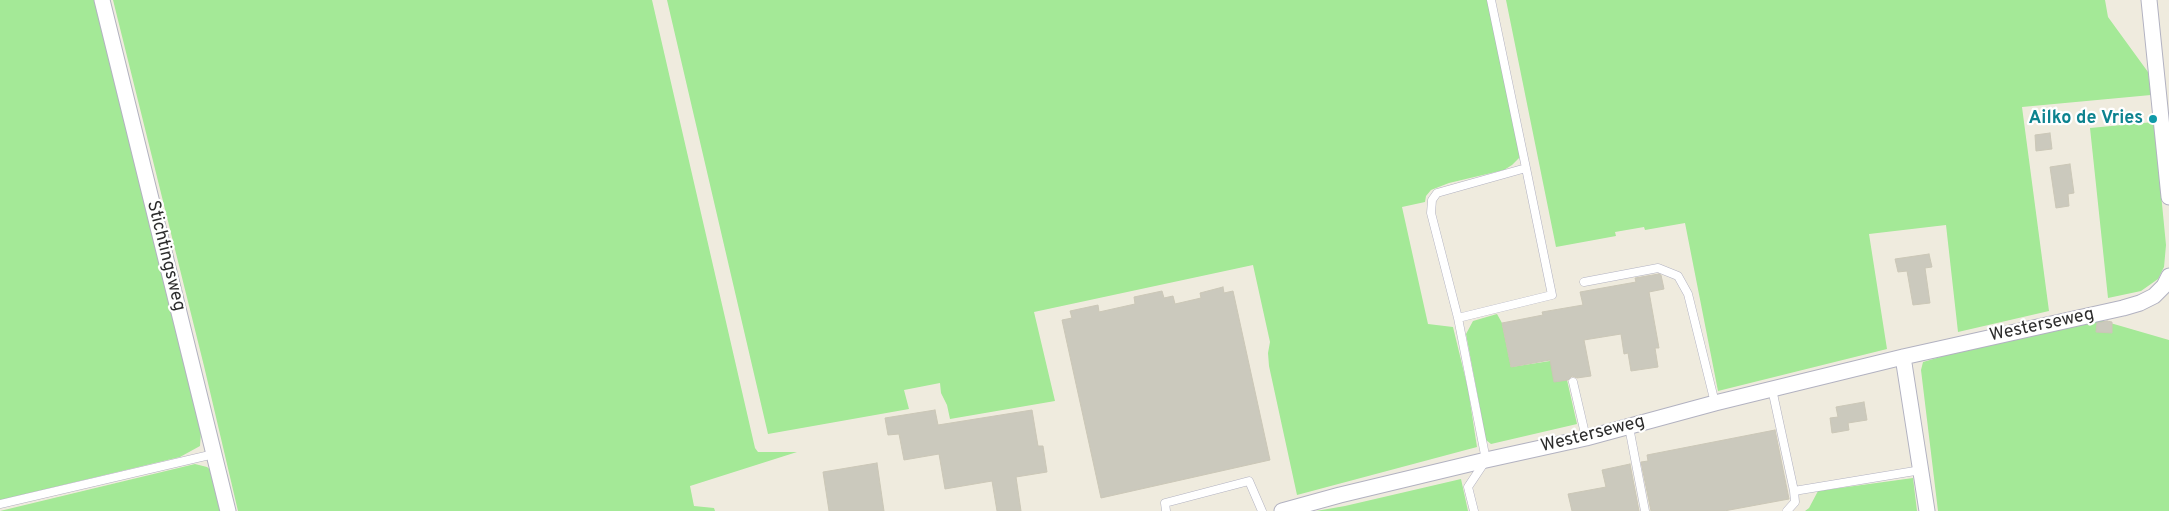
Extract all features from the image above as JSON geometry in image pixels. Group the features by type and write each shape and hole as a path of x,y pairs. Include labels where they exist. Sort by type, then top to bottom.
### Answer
{"street":[{"name":"Stichtingsweg","path":"102,0 228,511"},
{"path":"2149,0 2169,197"},
{"name":"Westerseweg","path":"1282,511 1340,495 1586,438 1715,403 1903,357 2123,308 2154,296 2164,286 2169,276"},
{"path":"1903,357 1927,511"}],"lane":[{"path":"1458,318 1552,295 1491,0"},
{"path":"1474,511 1468,487 1486,460 1458,318 1431,213 1432,200 1437,193 1526,168"},
{"path":"1584,282 1658,268 1678,276 1688,294 1715,403"},
{"path":"1573,382 1586,438"},
{"path":"1772,389 1794,491 1795,502 1787,511"},
{"path":"1629,427 1645,511"},
{"path":"0,504 214,454"},
{"path":"1794,491 1921,470"},
{"path":"1166,511 1165,503 1249,481 1262,511"}],"green space":[{"path":"0,0 97,0 201,432 200,446 180,457 0,500"},
{"path":"113,0 652,0 755,448 758,452 797,452 690,486 694,506 714,508 715,511 238,511"},
{"path":"667,0 1490,0 1522,155 1504,170 1449,183 1431,190 1426,196 1425,202 1402,207 1428,324 1453,327 1468,389 1477,447 1297,495 1269,366 1268,353 1270,342 1253,265 1034,312 1055,401 950,419 947,405 941,393 940,383 904,390 909,409 768,434"},
{"path":"1506,0 2105,0 2108,17 2148,72 2151,95 2022,107 2049,311 1958,332 1946,225 1869,234 1887,349 1718,391 1685,223 1645,230 1644,227 1615,232 1616,236 1556,247"},
{"path":"2154,122 2166,245 2164,267 2158,279 2141,291 2108,298 2090,128"},
{"path":"1497,314 1502,323 1511,367 1550,361 1567,380 1577,424 1491,444 1486,440 1466,334 1473,321"},
{"path":"2100,320 2169,340 2169,511 1938,511 1921,370 1923,362 1975,347"},
{"path":"195,464 207,467 212,471 223,511 0,511"},
{"path":"1913,478 1917,511 1805,511 1809,508 1818,491"},
{"path":"1461,479 1468,511 1316,511 1345,506"}],"building":[{"path":"2050,133 2052,149 2036,151 2035,135"},
{"path":"2070,164 2074,193 2068,194 2069,206 2056,208 2050,167"},
{"path":"1929,254 1932,267 1925,268 1930,303 1913,305 1907,271 1898,272 1895,259"},
{"path":"1661,275 1664,289 1649,292 1659,348 1655,348 1658,367 1631,371 1628,353 1624,354 1621,334 1584,340 1591,376 1577,378 1572,376 1568,380 1554,382 1550,360 1511,367 1502,323 1543,315 1542,312 1583,305 1580,292 1636,282 1635,278"},
{"path":"1223,287 1224,293 1233,291 1270,460 1101,498 1062,320 1072,318 1070,311 1098,305 1099,312 1135,304 1134,297 1162,291 1164,298 1173,296 1175,304 1201,298 1200,293"},
{"path":"2112,322 2112,333 2096,332 2097,323"},
{"path":"1864,402 1867,420 1848,423 1849,430 1832,433 1830,418 1838,417 1836,407"},
{"path":"935,410 938,425 1032,410 1038,446 1043,446 1047,472 1016,477 1021,511 997,511 992,481 945,489 939,454 904,460 899,434 888,435 885,418"},
{"path":"1775,430 1789,499 1724,511 1651,511 1641,462 1648,461 1647,455"},
{"path":"877,463 884,511 829,511 823,472"},
{"path":"1630,464 1639,511 1572,511 1568,494 1606,487 1602,470"}],"place":[{"name":"Ailko de Vries","path":"2153,119"}]}
